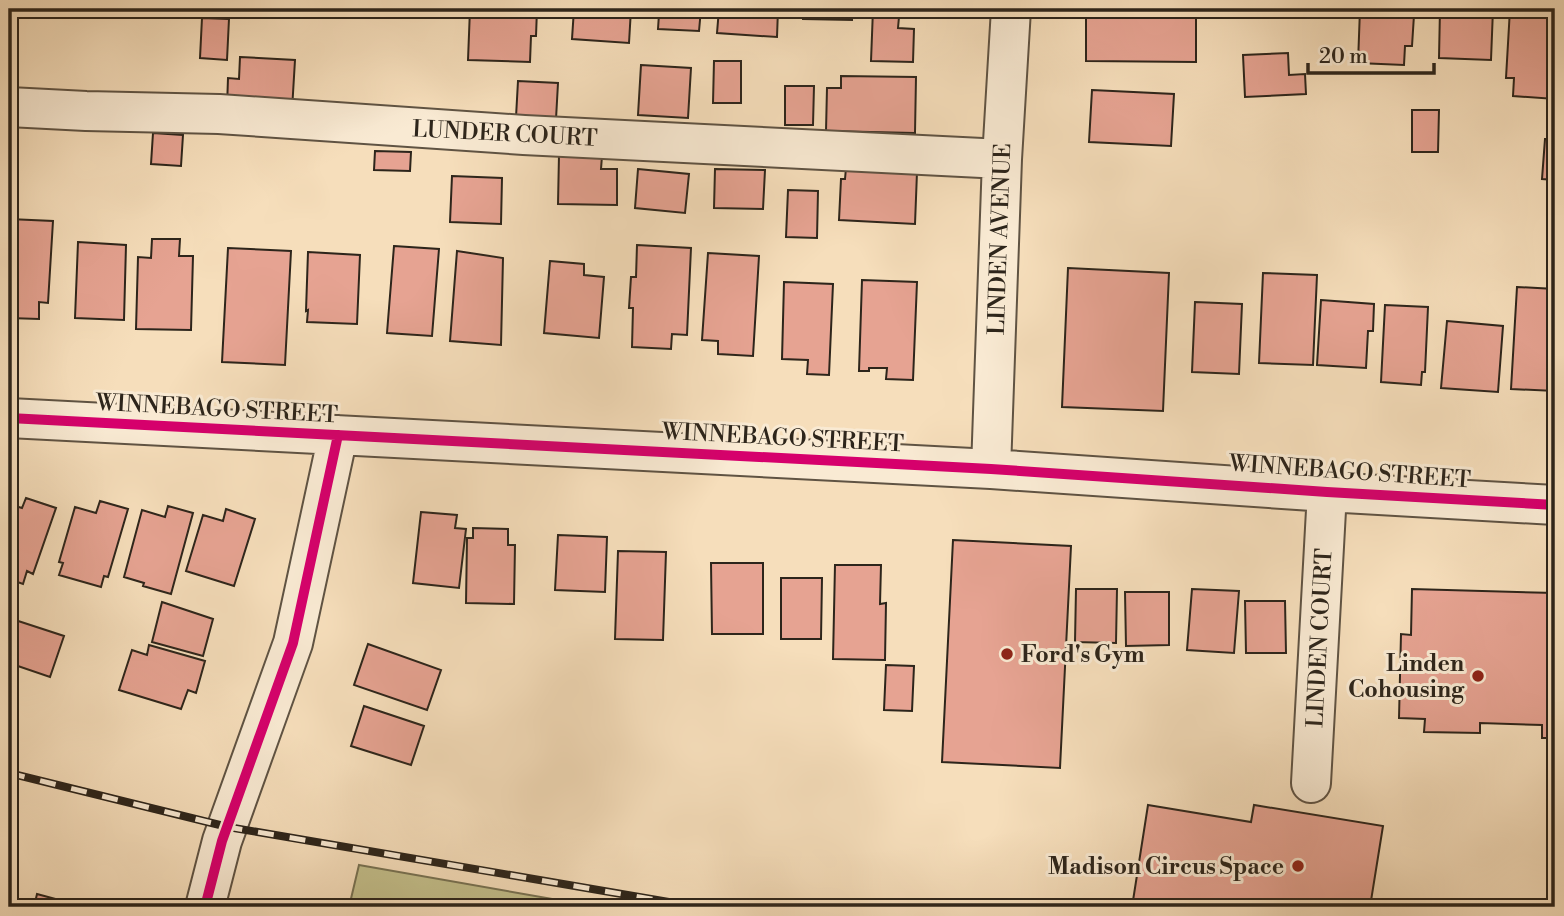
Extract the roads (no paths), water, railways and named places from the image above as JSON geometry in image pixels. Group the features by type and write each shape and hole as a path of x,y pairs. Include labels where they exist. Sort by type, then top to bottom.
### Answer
{"street":[{"name":"LINDEN AVENUE","path":"991,469 1002,159 1011,9"},
{"name":"LUNDER COURT","path":"9,107 219,114 524,135 1002,159"},
{"name":"WINNEBAGO STREET","path":"9,418 991,469 1555,505"},
{"path":"205,907 222,841 293,643 338,435"},
{"name":"LINDEN COURT","path":"1311,783 1327,492"}],"railway":[{"path":"9,773 228,827 698,907"}],"place":[{"name":"Ford's Gym","path":"1007,654"},
{"name":"Linden Cohousing","path":"1478,676"},
{"name":"Madison Circus Space","path":"1298,866"}]}
